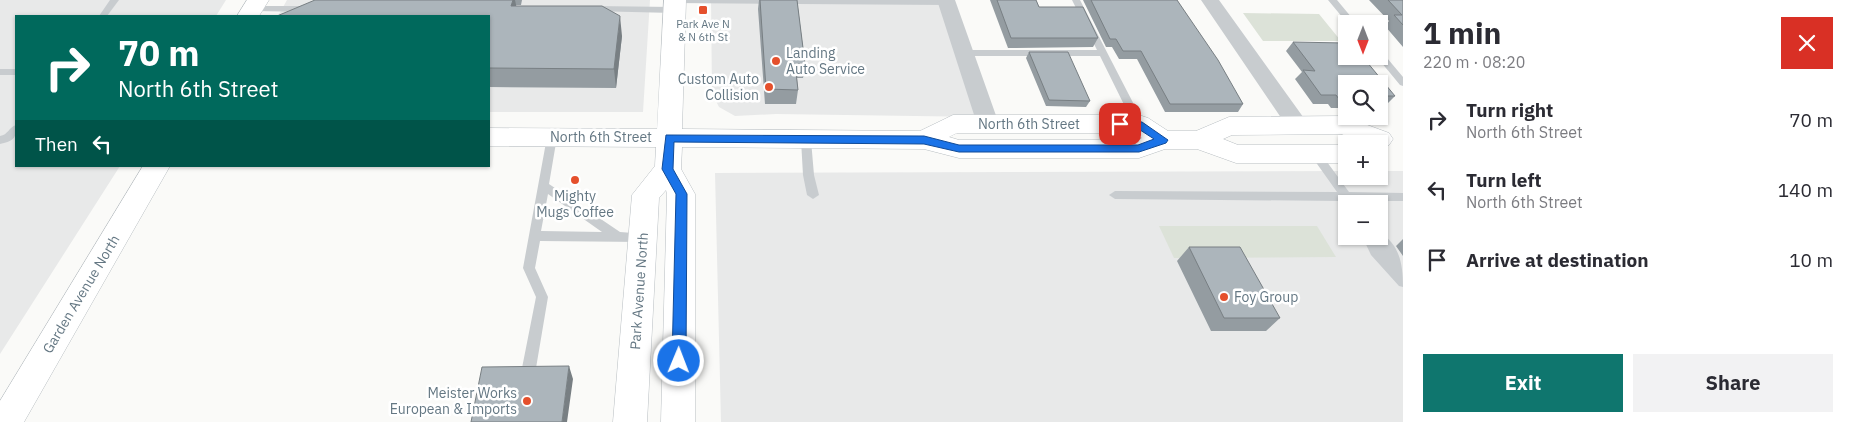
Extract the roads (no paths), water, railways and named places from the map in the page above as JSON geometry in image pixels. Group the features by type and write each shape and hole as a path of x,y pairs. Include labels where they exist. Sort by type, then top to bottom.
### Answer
{"street":[{"path":"1210,0 1298,126"},
{"path":"947,1 988,124"},
{"path":"674,3 668,169 681,194 678,422"},
{"name":"North 6th Street","path":"924,140 953,124 1139,124"},
{"path":"1139,124 1163,140"},
{"name":"North 6th Street","path":"1199,140 1229,126 1343,125 1370,135"},
{"name":"North 6th Street","path":"490,137 924,140 959,149 1139,149 1163,140 1199,140 1236,154 1338,154"},
{"path":"1315,154 1323,143 1338,140"},
{"name":"Garden Avenue North","path":"6,422 156,167"},
{"name":"Park Avenue North","path":"630,422 630,237 646,195 668,169"}],"lane":[{"path":"104,15 115,0"},
{"path":"1076,0 1139,124"},
{"path":"1332,0 1344,15"},
{"path":"580,9 674,3 947,1"},
{"path":"253,8 316,9"},
{"path":"964,53 1103,53"},
{"path":"1388,65 1403,83"},
{"path":"0,72 15,72"},
{"path":"529,368 542,297 529,268 552,137"},
{"path":"806,140 809,165 808,179 813,195"},
{"path":"1315,154 1344,195"},
{"path":"544,186 630,237"},
{"path":"1115,195 1338,200"},
{"path":"1388,197 1403,196"},
{"path":"535,236 630,237"},
{"path":"1372,245 1375,252 1403,282"},
{"path":"1385,245 1392,252 1403,278"}],"place":[{"name":"Park Ave N & N 6th St","path":"703,10"},
{"name":"Landing Auto Service","path":"776,61"},
{"name":"Custom Auto Collision","path":"769,87"},
{"name":"Mighty Mugs Coffee","path":"575,180"},
{"name":"Foy Group","path":"1224,297"},
{"name":"Meister Works European & Imports","path":"527,401"}]}
